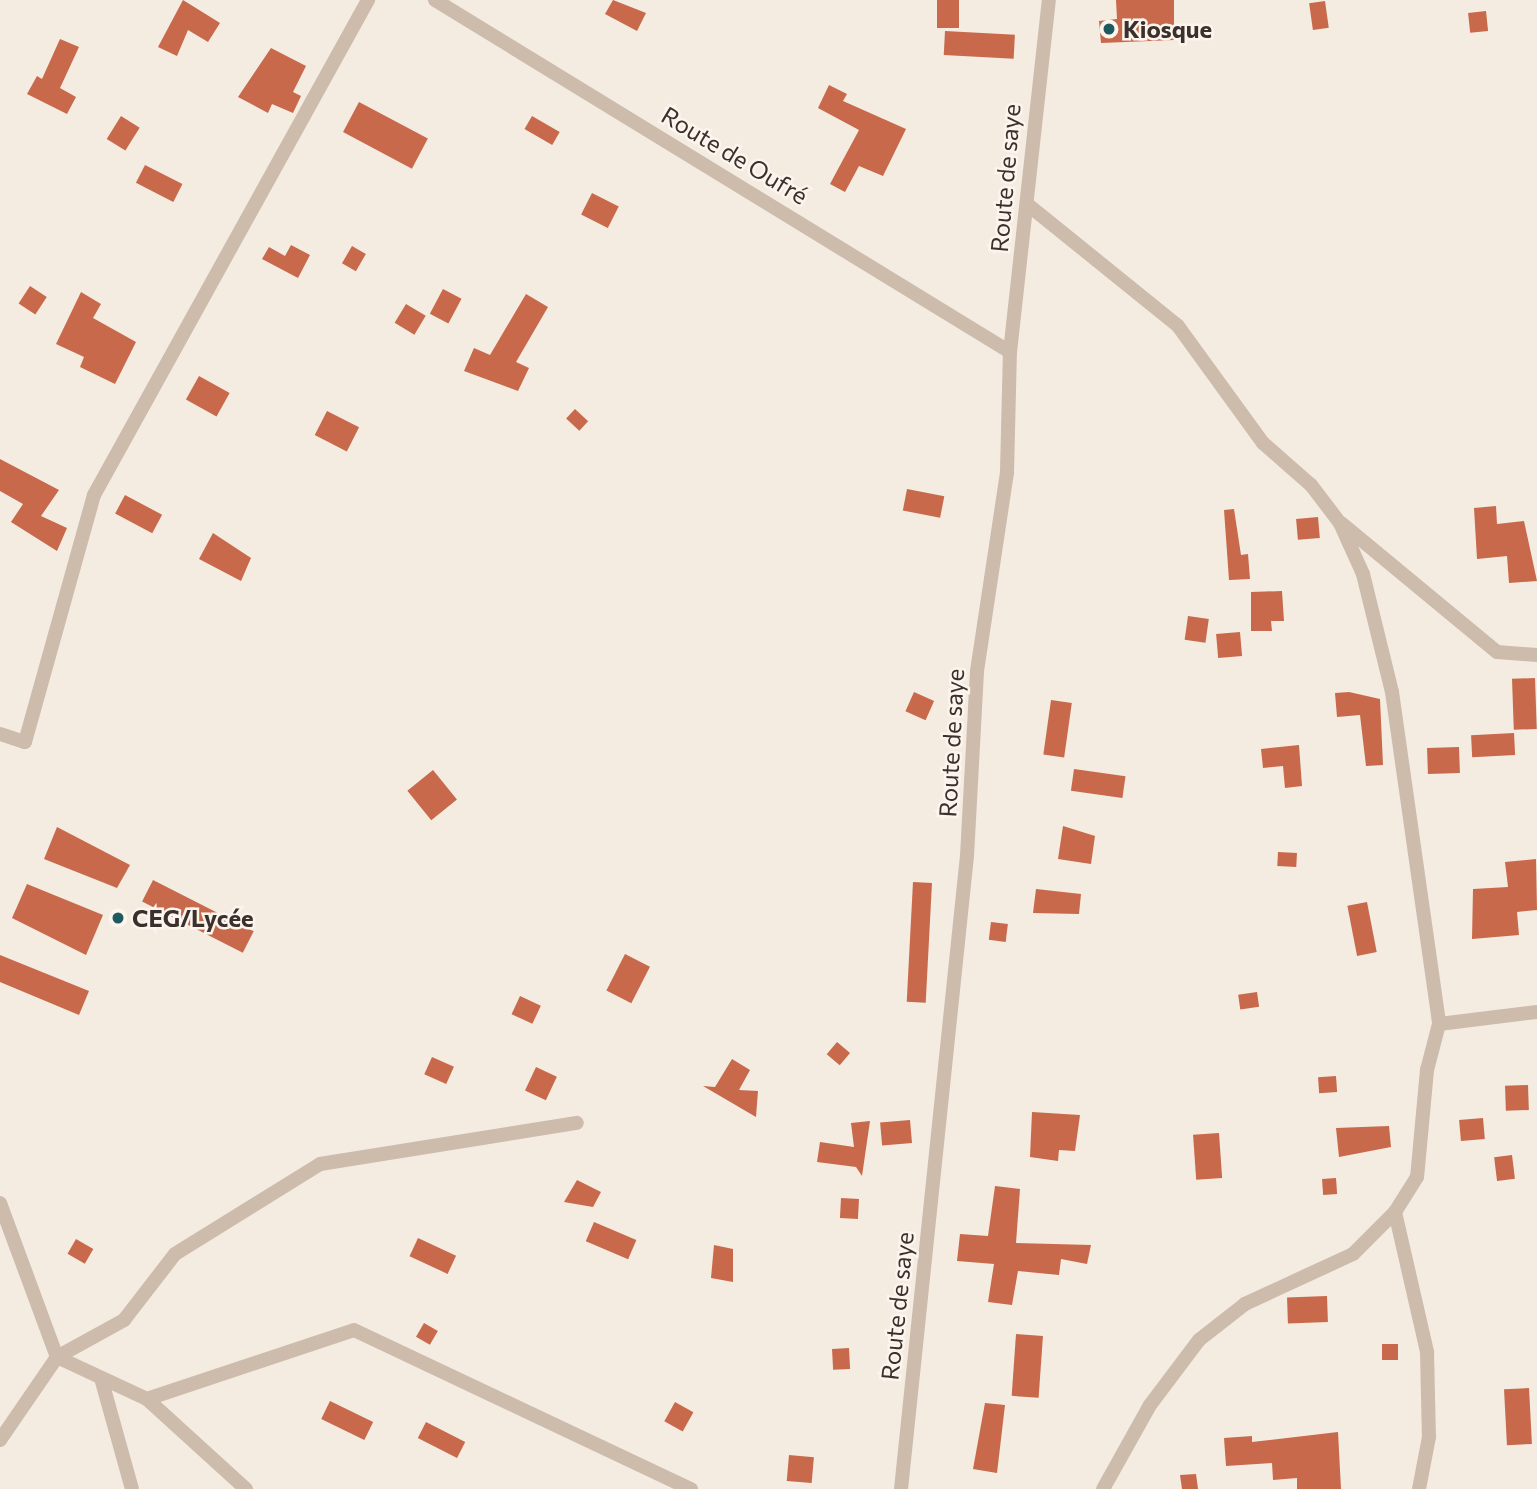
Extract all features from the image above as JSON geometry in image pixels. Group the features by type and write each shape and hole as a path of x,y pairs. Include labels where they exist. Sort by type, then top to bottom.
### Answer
{"street":[{"path":"0,734 26,742 94,495 368,0"},
{"name":"Route de Oufré","path":"435,0 1010,352"},
{"name":"Route de saye","path":"901,1489 967,856 976,671 1007,472 1010,352 1049,0"},
{"path":"1027,204 1178,326 1263,443 1311,485 1340,523 1363,574 1392,692 1439,1024 1427,1070 1417,1177 1395,1212 1353,1254 1245,1304 1199,1340 1150,1405 1103,1489"},
{"path":"1340,523 1497,652 1537,655"},
{"path":"1439,1024 1537,1012"},
{"path":"0,1440 57,1357 124,1320 175,1254 320,1164 577,1123"},
{"path":"0,1203 57,1357 147,1399 246,1489"},
{"path":"1395,1212 1427,1352 1429,1437 1419,1489"},
{"path":"147,1399 354,1329 691,1489"},
{"path":"101,1378 132,1489"}],"building":[{"path":"183,0 220,23 208,42 188,30 177,56 158,47"},
{"path":"613,0 646,13 637,31 605,14"},
{"path":"937,0 959,0 959,28 937,28"},
{"path":"1116,0 1174,0 1174,40 1101,43 1099,21 1117,19"},
{"path":"1325,1 1329,28 1313,30 1309,3"},
{"path":"1486,11 1488,31 1470,33 1468,13"},
{"path":"945,31 1015,35 1014,59 944,55"},
{"path":"60,39 79,47 60,88 76,97 67,114 27,94 37,76 42,79"},
{"path":"271,48 306,66 293,92 301,96 293,113 272,104 268,113 238,97"},
{"path":"829,85 847,94 843,101 906,129 883,176 859,166 845,192 830,184 859,130 818,108"},
{"path":"359,102 428,139 412,169 343,132"},
{"path":"121,116 140,128 125,151 107,139"},
{"path":"532,116 560,132 552,145 524,129"},
{"path":"145,165 182,184 173,202 136,183"},
{"path":"592,193 619,207 608,228 581,214"},
{"path":"291,245 310,255 298,278 262,259 269,247 285,256"},
{"path":"352,246 366,254 356,271 342,263"},
{"path":"30,286 47,297 35,315 19,304"},
{"path":"443,289 462,299 448,324 430,314"},
{"path":"81,292 101,304 93,318 136,342 115,384 80,367 84,357 56,344"},
{"path":"526,294 548,307 516,362 529,368 518,391 464,371 474,348 490,355"},
{"path":"406,304 426,316 414,335 395,323"},
{"path":"199,376 230,393 217,417 186,400"},
{"path":"575,409 588,421 579,431 566,419"},
{"path":"327,411 359,427 347,451 315,435"},
{"path":"0,459 59,490 41,516 67,528 57,551 11,522 23,504 0,491"},
{"path":"907,489 944,496 940,518 903,511"},
{"path":"125,495 162,515 152,533 115,514"},
{"path":"1496,506 1497,524 1524,521 1537,581 1509,583 1507,556 1477,559 1474,508"},
{"path":"1234,509 1241,555 1248,554 1250,579 1229,580 1224,510"},
{"path":"1318,517 1320,538 1298,540 1296,519"},
{"path":"213,533 251,558 241,581 199,559"},
{"path":"1282,591 1284,621 1271,621 1272,631 1251,631 1251,592"},
{"path":"1188,616 1209,619 1205,643 1185,640"},
{"path":"1240,632 1242,656 1218,658 1216,634"},
{"path":"1535,678 1537,729 1514,730 1512,679"},
{"path":"914,692 934,701 926,720 905,711"},
{"path":"1349,692 1380,699 1383,765 1366,766 1360,715 1337,717 1335,693"},
{"path":"1051,700 1072,703 1064,757 1043,754"},
{"path":"1514,733 1515,755 1472,757 1471,735"},
{"path":"1299,745 1302,786 1285,788 1283,766 1263,768 1261,749"},
{"path":"1459,747 1460,773 1428,774 1427,748"},
{"path":"1074,769 1125,776 1122,798 1071,791"},
{"path":"433,770 457,800 431,820 407,791"},
{"path":"1063,826 1095,836 1091,864 1058,859"},
{"path":"57,827 130,865 117,888 44,859"},
{"path":"1278,852 1297,853 1296,867 1277,866"},
{"path":"1536,859 1537,910 1517,912 1519,935 1472,939 1473,889 1508,887 1505,862"},
{"path":"153,880 254,931 243,953 142,901"},
{"path":"913,882 932,883 926,1003 907,1002"},
{"path":"27,884 103,915 86,955 12,918"},
{"path":"1036,889 1081,894 1079,914 1033,913"},
{"path":"1367,902 1377,952 1357,956 1347,906"},
{"path":"991,922 1008,924 1006,942 989,940"},
{"path":"625,954 650,967 631,1003 606,991"},
{"path":"0,955 89,991 79,1015 0,982"},
{"path":"1257,992 1259,1007 1240,1009 1238,995"},
{"path":"520,996 541,1006 532,1024 512,1014"},
{"path":"837,1042 850,1053 840,1065 827,1054"},
{"path":"432,1057 454,1067 446,1084 424,1074"},
{"path":"732,1059 750,1070 739,1090 758,1091 756,1117 703,1086 715,1087"},
{"path":"536,1067 557,1077 546,1100 525,1091"},
{"path":"1336,1076 1337,1092 1319,1093 1318,1077"},
{"path":"1528,1085 1529,1110 1506,1111 1505,1086"},
{"path":"1032,1112 1080,1115 1075,1151 1059,1150 1058,1161 1030,1157"},
{"path":"1483,1118 1485,1139 1461,1141 1459,1120"},
{"path":"910,1120 912,1143 882,1146 880,1123"},
{"path":"870,1121 862,1176 856,1167 817,1162 820,1142 854,1147 851,1123"},
{"path":"1389,1126 1391,1147 1339,1157 1336,1128"},
{"path":"1219,1133 1222,1178 1196,1180 1193,1135"},
{"path":"1512,1155 1515,1179 1497,1181 1494,1157"},
{"path":"1336,1178 1337,1194 1323,1195 1322,1179"},
{"path":"577,1180 601,1192 593,1207 564,1202"},
{"path":"995,1186 1020,1189 1016,1243 1091,1245 1087,1264 1061,1259 1059,1275 1018,1271 1012,1305 988,1302 994,1264 957,1261 960,1234 988,1236"},
{"path":"841,1198 859,1199 858,1219 840,1218"},
{"path":"594,1222 636,1240 628,1259 586,1241"},
{"path":"418,1238 456,1256 448,1274 410,1256"},
{"path":"76,1239 93,1249 85,1264 68,1254"},
{"path":"714,1245 733,1249 733,1282 711,1278"},
{"path":"1327,1296 1328,1322 1288,1323 1287,1297"},
{"path":"424,1323 438,1331 430,1345 416,1337"},
{"path":"1016,1334 1043,1336 1039,1398 1012,1396"},
{"path":"1382,1344 1398,1344 1398,1360 1382,1360"},
{"path":"849,1348 850,1369 833,1370 832,1349"},
{"path":"1529,1388 1532,1444 1507,1445 1504,1389"},
{"path":"330,1401 373,1422 364,1440 321,1419"},
{"path":"675,1402 693,1412 683,1431 664,1421"},
{"path":"985,1403 1005,1405 997,1473 973,1469"},
{"path":"426,1422 465,1442 457,1458 418,1438"},
{"path":"1338,1432 1341,1489 1297,1489 1297,1478 1273,1480 1272,1463 1226,1466 1224,1438 1252,1436 1252,1442"},
{"path":"789,1455 814,1457 812,1483 787,1481"},
{"path":"1196,1474 1198,1489 1182,1489 1180,1475"}],"place":[{"name":"Kiosque","path":"1109,29"},
{"name":"CEG/Lycée","path":"118,918"}]}
